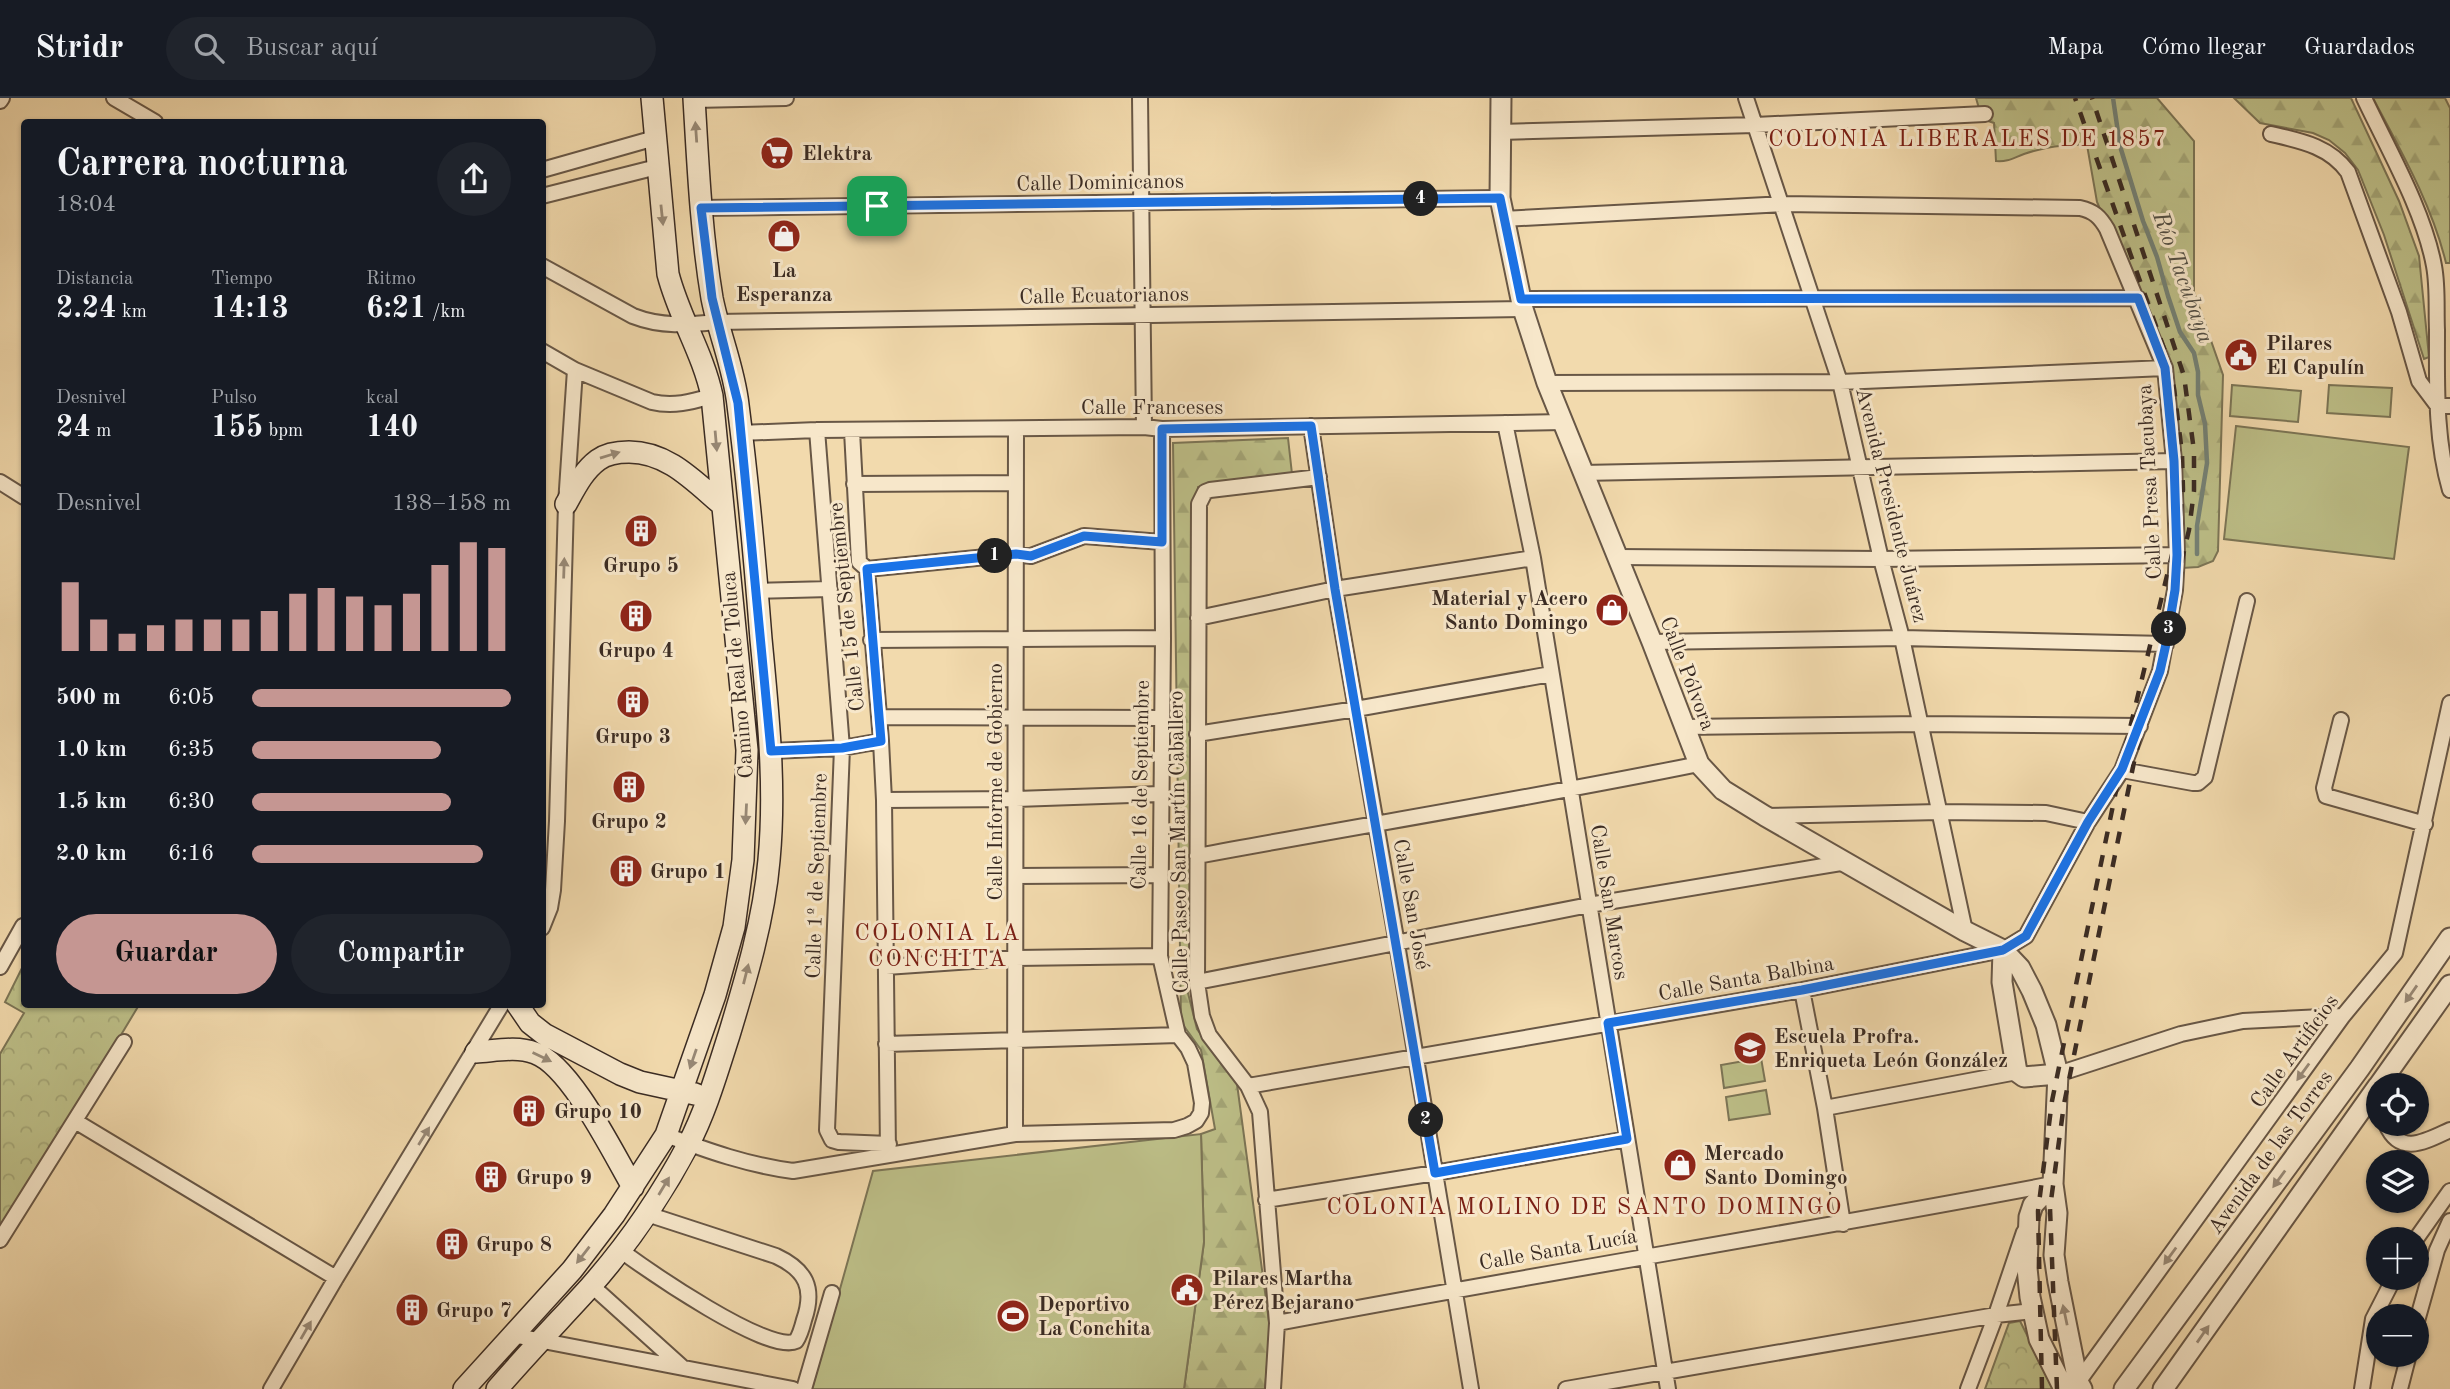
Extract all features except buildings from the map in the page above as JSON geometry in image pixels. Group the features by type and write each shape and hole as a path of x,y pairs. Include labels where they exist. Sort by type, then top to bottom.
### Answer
{"main road":[{"name":"Camino Real de Toluca","path":"464,1389 572,1269 634,1187 666,1135 715,995 734,927 743,860 747,750 712,397 707,373 686,326 668,274 652,98"},
{"name":"Camino Real de Toluca","path":"497,1389 539,1339 591,1286 620,1250 648,1214 689,1143 709,1097 740,1000 769,864 771,751 757,591 738,403 717,322 708,272 694,99"},
{"path":"566,504 583,474 599,459 618,452 641,452 660,457 684,471 721,503"},
{"path":"520,1008 530,1023 544,1034 609,1069 640,1082 709,1097"},
{"path":"476,1052 519,1049 551,1060 577,1091 634,1187"},
{"path":"614,1215 633,1233"}],"street":[{"path":"114,98 150,119"},
{"path":"694,99 786,98"},
{"path":"1140,98 1144,427"},
{"name":"Calle Pólvora","path":"1501,98 1500,198 1522,304 1546,383 1699,764 1723,790 1765,816 2003,950"},
{"name":"Avenida Presidente Juárez","path":"1746,98 1840,382 1902,638 1965,931"},
{"path":"2364,98 2419,217 2434,265 2443,406 2440,447 2450,490"},
{"path":"1500,132 1755,125 1985,114"},
{"path":"2271,135 2324,150 2340,161 2348,172 2399,313 2418,381 2443,406"},
{"path":"546,169 654,138"},
{"path":"546,195 657,167"},
{"name":"Calle Dominicanos","path":"701,208 1500,198"},
{"path":"1503,219 1783,204"},
{"name":"Calle Presa Tacubaya","path":"1783,204 2080,208 2091,211 2101,218 2107,229 2165,368 2174,461 2177,555 2175,590 2160,671 2122,769 2088,822 2026,936 2003,950"},
{"path":"2434,265 2450,265"},
{"name":"Calle Ecuatorianos","path":"546,268 633,316 655,323 686,326 717,322 1142,316 1814,297 2138,298"},
{"path":"546,353 575,370 665,405 712,397"},
{"path":"1546,383 1840,382 2165,368"},
{"path":"546,918 550,908 548,888 557,821 566,504 575,370"},
{"name":"Calle Franceses","path":"740,433 1563,422"},
{"name":"Calle San Marcos","path":"1505,423 1533,558 1668,1389"},
{"name":"Calle San José","path":"1311,426 1335,589 1398,944 1471,1389"},
{"name":"Calle 16 de Septiembre","path":"1016,1134 1174,1130 1196,1121 1201,1113 1202,1103 1195,1063 1178,1035 1160,956 1162,429"},
{"name":"Calle 1º de Septiembre","path":"817,430 842,748 827,1130 832,1140 889,1150"},
{"name":"Calle Informe de Gobierno","path":"1016,430 1016,1134"},
{"name":"Calle 15 de Septiembre","path":"852,431 859,562 867,569 881,741 889,1150"},
{"path":"1582,473 2174,461"},
{"name":"Calle Paseo San Martín Caballero","path":"1272,1389 1277,1323 1260,1112 1248,1086 1209,1035 1202,1016 1197,982 1199,504 1205,492 1210,490 1319,477"},
{"path":"0,482 21,495"},
{"path":"854,484 1015,483"},
{"path":"867,569 1016,554 1031,556 1084,536 1162,542"},
{"path":"1616,557 1881,559 2177,555"},
{"path":"1198,618 1335,589 1533,558"},
{"path":"757,591 830,589"},
{"path":"2122,769 2193,783 2198,783 2205,777 2247,601"},
{"path":"871,640 1163,638"},
{"path":"1652,642 1902,638 2166,644"},
{"path":"1197,734 1551,674"},
{"name":"Calle Artificios","path":"2074,1387 2343,1016 2395,953 2450,703"},
{"path":"879,717 1162,718"},
{"path":"2342,720 2324,788 2326,796 2425,824"},
{"path":"1684,727 1921,724 2140,726"},
{"path":"771,751 842,748 881,741"},
{"path":"1197,856 1377,822 1570,790 1699,764"},
{"path":"884,800 1160,794"},
{"path":"1765,816 1939,812 2046,813 2088,822"},
{"path":"1197,982 1589,905 1847,862"},
{"path":"1017,876 1159,875"},
{"path":"0,967 21,930"},
{"name":"Avenida de las Torres","path":"2124,1389 2360,1068 2450,938"},
{"path":"2003,950 2002,982 2017,1072 2024,1077 2058,1074 2181,1034 2243,1021 2343,1016"},
{"path":"2003,950 2020,968 2032,991 2046,1025 2058,1074 2053,1184 2056,1213 2054,1255 2074,1387"},
{"name":"Calle Santa Balbina","path":"1248,1086 1802,990 2003,950"},
{"path":"886,967 1016,958 1160,956"},
{"path":"2389,1073 2450,985"},
{"path":"1802,990 1825,1108 1843,1224"},
{"path":"271,1389 336,1278 476,1052 500,1008"},
{"path":"886,1044 1178,1035"},
{"path":"0,1240 124,1042"},
{"path":"2360,1068 2366,1073"},
{"path":"1825,1108 2017,1072"},
{"path":"2163,1389 2366,1106"},
{"path":"75,1121 336,1278"},
{"path":"2393,1136 2407,1144 2423,1142 2450,1130"},
{"path":"666,1135 741,1162 793,1171 889,1150 1016,1134"},
{"path":"1266,1200 1627,1139"},
{"path":"1968,1389 2033,1205 2053,1184"},
{"name":"Calle Santa Lucía","path":"1277,1323 1646,1255 1843,1224 2053,1184"},
{"path":"2424,1227 2450,1191"},
{"path":"620,1250 672,1286 731,1321 786,1344 796,1341 810,1303 809,1288 790,1263 648,1214"},
{"path":"2029,1217 2027,1268 2039,1339 2074,1387"},
{"path":"2421,1304 2431,1267 2450,1221"},
{"path":"591,1286 683,1368"},
{"path":"2362,1389 2373,1319 2388,1290"},
{"path":"804,1389 832,1293"},
{"path":"1566,1389 1996,1315 2033,1311"},
{"path":"512,1335 793,1389"},
{"path":"2400,1389 2406,1367"}],"green space":[{"path":"1976,98 2157,98 2194,141 2194,292 2223,375 2218,551 2213,561 2198,567 2182,568 2170,368 2097,202 2087,145 2047,148 1996,161 1994,123 1982,119"},
{"path":"2234,98 2351,98 2399,201 2419,256 2429,357 2424,359 2384,235 2358,170 2345,153 2329,140 2313,133 2260,123"},
{"path":"2373,98 2445,98 2450,108 2450,263 2446,263 2433,220 2415,179"},
{"path":"2232,385 2301,391 2298,422 2230,416"},
{"path":"2329,385 2392,388 2390,417 2327,413"},
{"path":"2236,426 2409,447 2394,559 2224,539"},
{"path":"1288,438 1292,474 1198,487 1191,820 1195,993 1184,977 1197,1029 1237,1084 1270,1329 1265,1389 1184,1389 1204,1242 1201,1134 1215,1129 1201,1050 1181,1022 1173,443"},
{"path":"21,970 21,1008 137,1008 0,1236 0,1054 24,1013 5,1002"},
{"path":"1761,1058 1765,1081 1724,1088 1721,1065"},
{"path":"1766,1090 1770,1114 1729,1120 1726,1097"},
{"name":"Deportivo La Conchita","path":"1201,1134 1204,1242 1184,1389 812,1389 873,1171"},
{"path":"2020,1321 2054,1389 1985,1389 2009,1323"}],"waterway":[{"name":"Río Tacubaya","path":"2113,98 2120,146 2143,221 2180,332 2194,353 2198,372 2198,395 2205,424 2207,463 2197,526 2197,554"}],"railway":[{"path":"2042,1389 2038,1211 2052,1101 2123,757 2179,526 2183,490 2182,453 2174,388 2167,357 2075,98"},
{"path":"2057,1389 2050,1208 2064,1104 2134,762 2189,530 2194,491 2194,451 2184,376 2092,98"}],"place":[{"name":"Elektra","path":"777,153"},
{"name":"La Esperanza","path":"784,236"},
{"name":"Pilares El Capulín","path":"2241,355"},
{"name":"Grupo 5","path":"641,531"},
{"name":"Material y Acero Santo Domingo","path":"1612,610"},
{"name":"Grupo 4","path":"636,616"},
{"name":"Grupo 3","path":"633,702"},
{"name":"Grupo 2","path":"629,787"},
{"name":"Grupo 1","path":"626,871"},
{"name":"Escuela Profra. Enriqueta León González","path":"1750,1048"},
{"name":"Grupo 10","path":"529,1111"},
{"name":"Mercado Santo Domingo","path":"1680,1165"},
{"name":"Grupo 9","path":"491,1177"},
{"name":"Grupo 8","path":"452,1244"},
{"name":"Pilares Martha Pérez Bejarano","path":"1187,1290"},
{"name":"Grupo 7","path":"412,1310"},
{"name":"Deportivo La Conchita","path":"1013,1316"}],"district":[{"name":"COLONIA LIBERALES DE 1857","path":"1968,138"},
{"name":"COLONIA LA CONCHITA","path":"938,945"},
{"name":"COLONIA MOLINO DE SANTO DOMINGO","path":"1585,1206"}],"route":[{"path":"1500,198 1521,299 2138,298 2165,368 2174,461 2177,555 2175,590 2160,671 2122,769 2088,822 2026,936 2003,950 1802,990 1608,1023 1627,1139 1435,1173 1398,944 1335,589 1311,426 1162,429 1162,542 1084,536 1031,556 1016,554 867,569 881,741 842,748 771,751 738,403 712,298 701,208 877,206 1500,198"}]}
